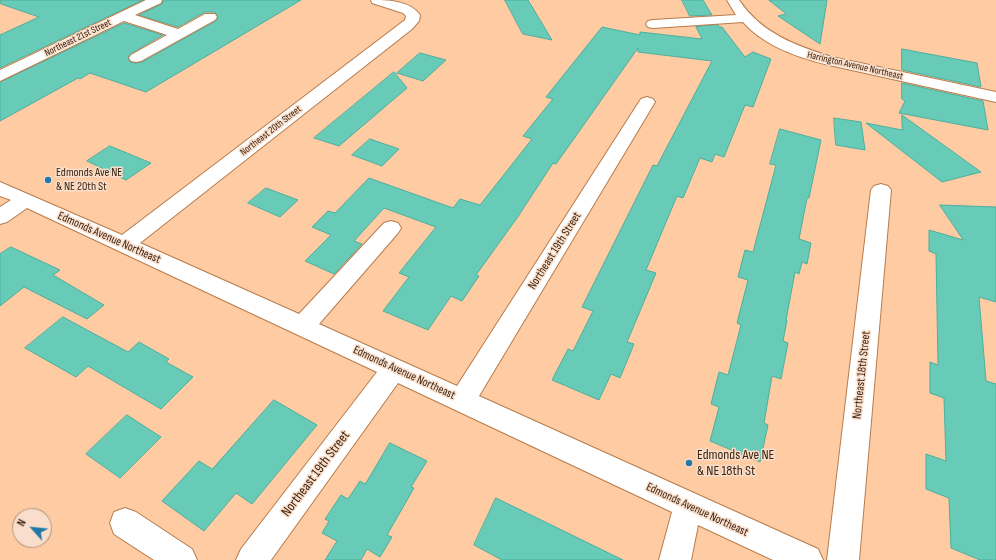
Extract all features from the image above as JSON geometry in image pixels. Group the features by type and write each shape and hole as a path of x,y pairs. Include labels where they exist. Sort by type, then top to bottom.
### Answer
{"street":[{"name":"Northeast 21st Street","path":"0,76 156,0"},
{"name":"Northeast 20th Street","path":"124,244 412,21 413,15 408,10 377,0"},
{"name":"Harrington Avenue Northeast","path":"733,0 740,13 763,33 781,44 803,53 829,61 996,97"},
{"path":"123,16 178,34"},
{"path":"136,58 210,17"},
{"path":"653,24 745,18"},
{"name":"Northeast 19th Street","path":"462,400 647,102"},
{"name":"Edmonds Avenue Northeast","path":"0,188 303,326 807,560"},
{"name":"Northeast 18th Street","path":"843,560 881,190"},
{"path":"0,217 25,200"},
{"path":"303,326 391,228"},
{"name":"Northeast 19th Street","path":"252,560 394,369"},
{"path":"675,560 688,506"},
{"path":"125,524 181,560"}],"building":[{"path":"1,0 143,0 0,68 0,35 39,17 1,4"},
{"path":"163,0 301,0 146,92 90,73 80,79 78,78 0,121 0,82 124,23 163,35 130,54 128,57 130,62 136,63 142,62 216,21 218,18 215,12 205,12 178,27 139,15 162,4"},
{"path":"505,0 528,0 552,40 523,34"},
{"path":"682,0 703,0 712,15 690,16"},
{"path":"769,0 827,0 820,44 778,16 786,14"},
{"path":"718,25 719,27 722,27 745,57 753,52 771,59 753,107 745,105 724,157 715,154 712,162 700,158 683,198 677,196 646,270 656,273 627,342 634,344 620,378 611,374 599,400 552,380 568,349 573,351 593,311 582,307 653,165 657,166 712,61 638,52 638,48 556,164 553,163 517,218 476,275 479,276 462,301 451,296 428,330 383,311 409,277 399,273 436,227 384,208 354,241 362,244 334,274 305,261 331,235 312,227 328,211 335,213 369,178 453,208 460,199 480,205 532,139 523,136 553,99 546,97 602,27 640,35 640,32 702,39 696,27"},
{"path":"902,49 977,63 981,87 902,70"},
{"path":"420,53 446,60 423,81 397,73"},
{"path":"394,72 407,88 339,146 314,138"},
{"path":"902,83 983,101 988,130 899,113 905,101 902,99"},
{"path":"902,115 981,172 942,182 866,123 902,130"},
{"path":"834,118 861,122 865,150 836,145"},
{"path":"780,129 821,140 799,239 811,243 807,264 802,262 799,274 795,272 783,341 788,343 781,379 772,376 764,423 768,425 760,462 710,441 719,407 711,404 719,372 728,375 741,325 737,323 748,280 738,277 745,250 753,252 776,165 770,164"},
{"path":"370,139 399,149 382,166 352,155"},
{"path":"110,146 151,163 126,180 87,161"},
{"path":"266,188 298,200 280,217 248,203"},
{"path":"940,205 996,207 996,302 979,297 986,381 996,384 996,560 980,560 951,548 949,498 926,489 926,454 946,461 944,398 930,393 930,362 938,365 936,254 929,251 929,230 963,240"},
{"path":"11,247 60,270 53,275 104,305 87,319 24,287 0,306 0,254"},
{"path":"63,317 128,352 139,342 169,359 166,362 193,377 161,409 88,366 76,377 25,348"},
{"path":"274,400 317,425 252,504 236,493 204,531 162,501 199,461 212,469"},
{"path":"127,415 161,437 120,478 86,454"},
{"path":"390,443 427,461 411,487 414,488 387,535 392,537 380,557 367,549 361,560 325,560 337,541 322,533 329,521 325,519 341,495 348,499 360,481 365,484"},
{"path":"496,498 623,560 502,560 474,545"}],"place":[{"name":"Edmonds Ave NE & NE 20th St","path":"48,180"},
{"name":"Edmonds Ave NE & NE 18th St","path":"689,463"}]}
